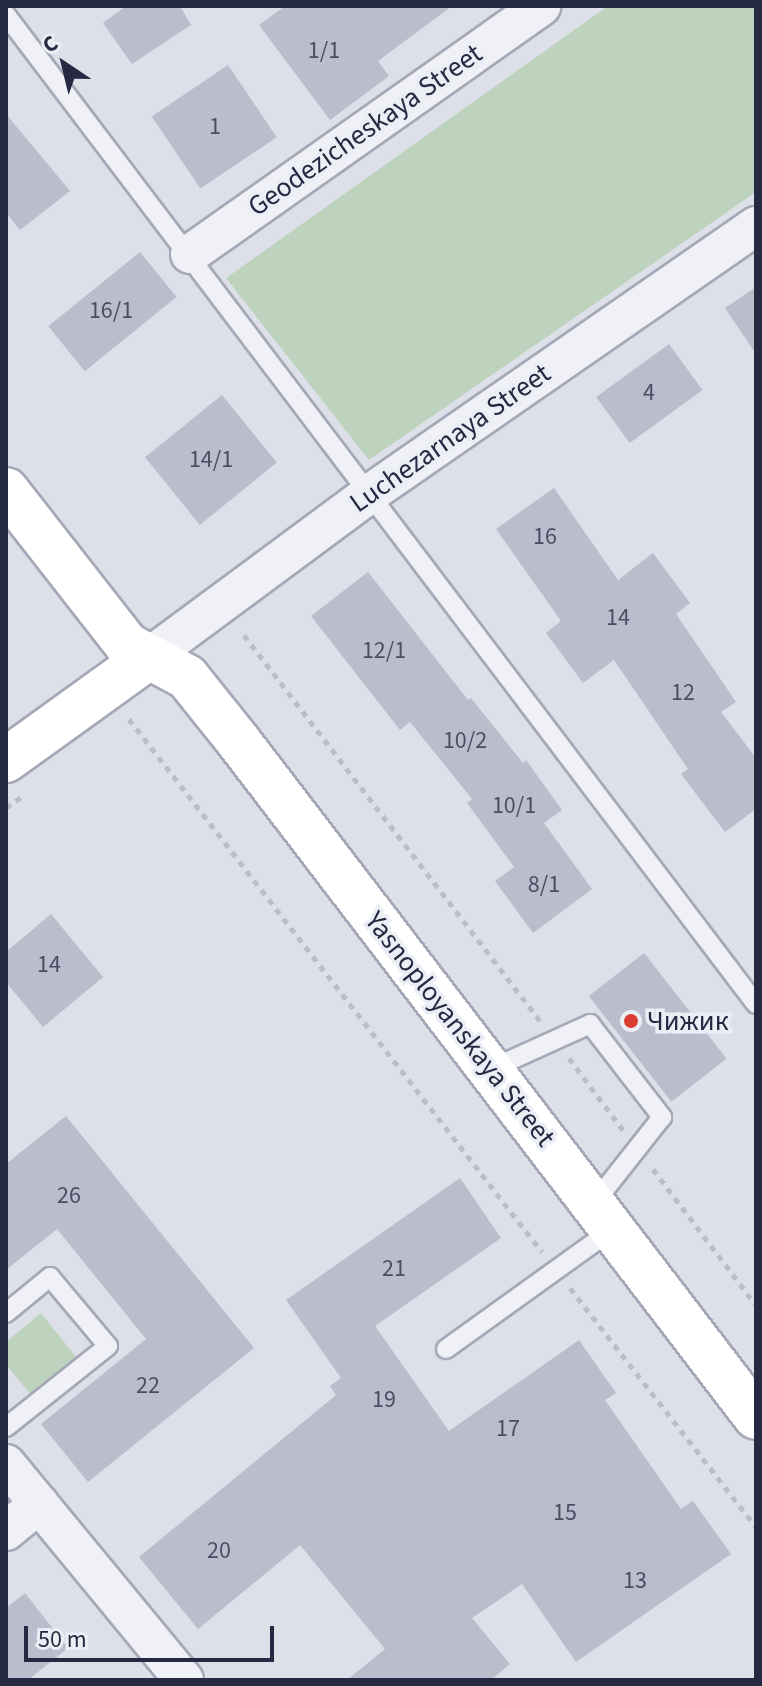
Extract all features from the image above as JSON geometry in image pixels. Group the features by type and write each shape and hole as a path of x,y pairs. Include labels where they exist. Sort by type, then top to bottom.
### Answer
{"street":[{"name":"Geodezicheskaya Street","path":"190,254 541,6"},
{"name":"Luchezarnaya Street","path":"149,657 369,494 756,226"},
{"name":"Yasnoployanskaya Street","path":"6,490 127,645 187,677 756,1417"},
{"path":"18,776 149,657"},
{"path":"6,1464 184,1680"},
{"path":"6,1531 39,1504"}],"lane":[{"path":"6,15 756,1004"},
{"path":"446,1349 556,1270 603,1216 637,1148 662,1117 590,1024 491,1069"},
{"path":"6,1313 50,1277 108,1346 6,1427"}],"path":[{"path":"244,635 756,1305"},
{"path":"119,726 129,719 756,1527"},
{"path":"6,808 18,776"}],"green space":[{"path":"608,6 756,6 756,192 369,460 226,278"},
{"path":"41,1313 76,1357 30,1394 6,1364 6,1342"}],"building":[{"path":"126,6 180,6 191,25 132,64 103,23"},
{"path":"285,6 452,6 378,61 389,76 330,120 259,25"},
{"path":"228,65 277,137 200,189 152,116"},
{"path":"6,114 70,191 20,230 6,213"},
{"path":"140,252 177,297 85,371 48,326"},
{"path":"756,287 756,354 725,308"},
{"path":"669,344 703,390 630,443 596,397"},
{"path":"222,395 277,463 200,525 145,457"},
{"path":"554,488 618,580 653,553 690,603 676,614 736,702 721,712 756,758 756,809 725,832 681,774 688,769 614,660 583,683 546,633 561,621 496,529"},
{"path":"368,572 468,700 471,698 523,763 526,760 562,810 544,823 592,889 533,933 495,881 514,867 467,803 472,799 410,722 400,730 311,616"},
{"path":"51,914 103,977 43,1027 6,982 6,952"},
{"path":"644,953 726,1059 671,1102 589,996"},
{"path":"66,1116 254,1348 88,1482 41,1424 146,1339 57,1229 6,1270 6,1164"},
{"path":"460,1178 501,1238 375,1326 449,1431 579,1340 616,1393 605,1400 681,1509 693,1501 731,1554 576,1662 522,1584 472,1618 510,1664 491,1680 347,1680 385,1649 300,1545 198,1629 139,1557 336,1395 330,1386 341,1378 286,1300"},
{"path":"25,1593 68,1648 28,1680 6,1680 6,1608"}],"place":[{"name":"Чижик","path":"631,1021"}]}
